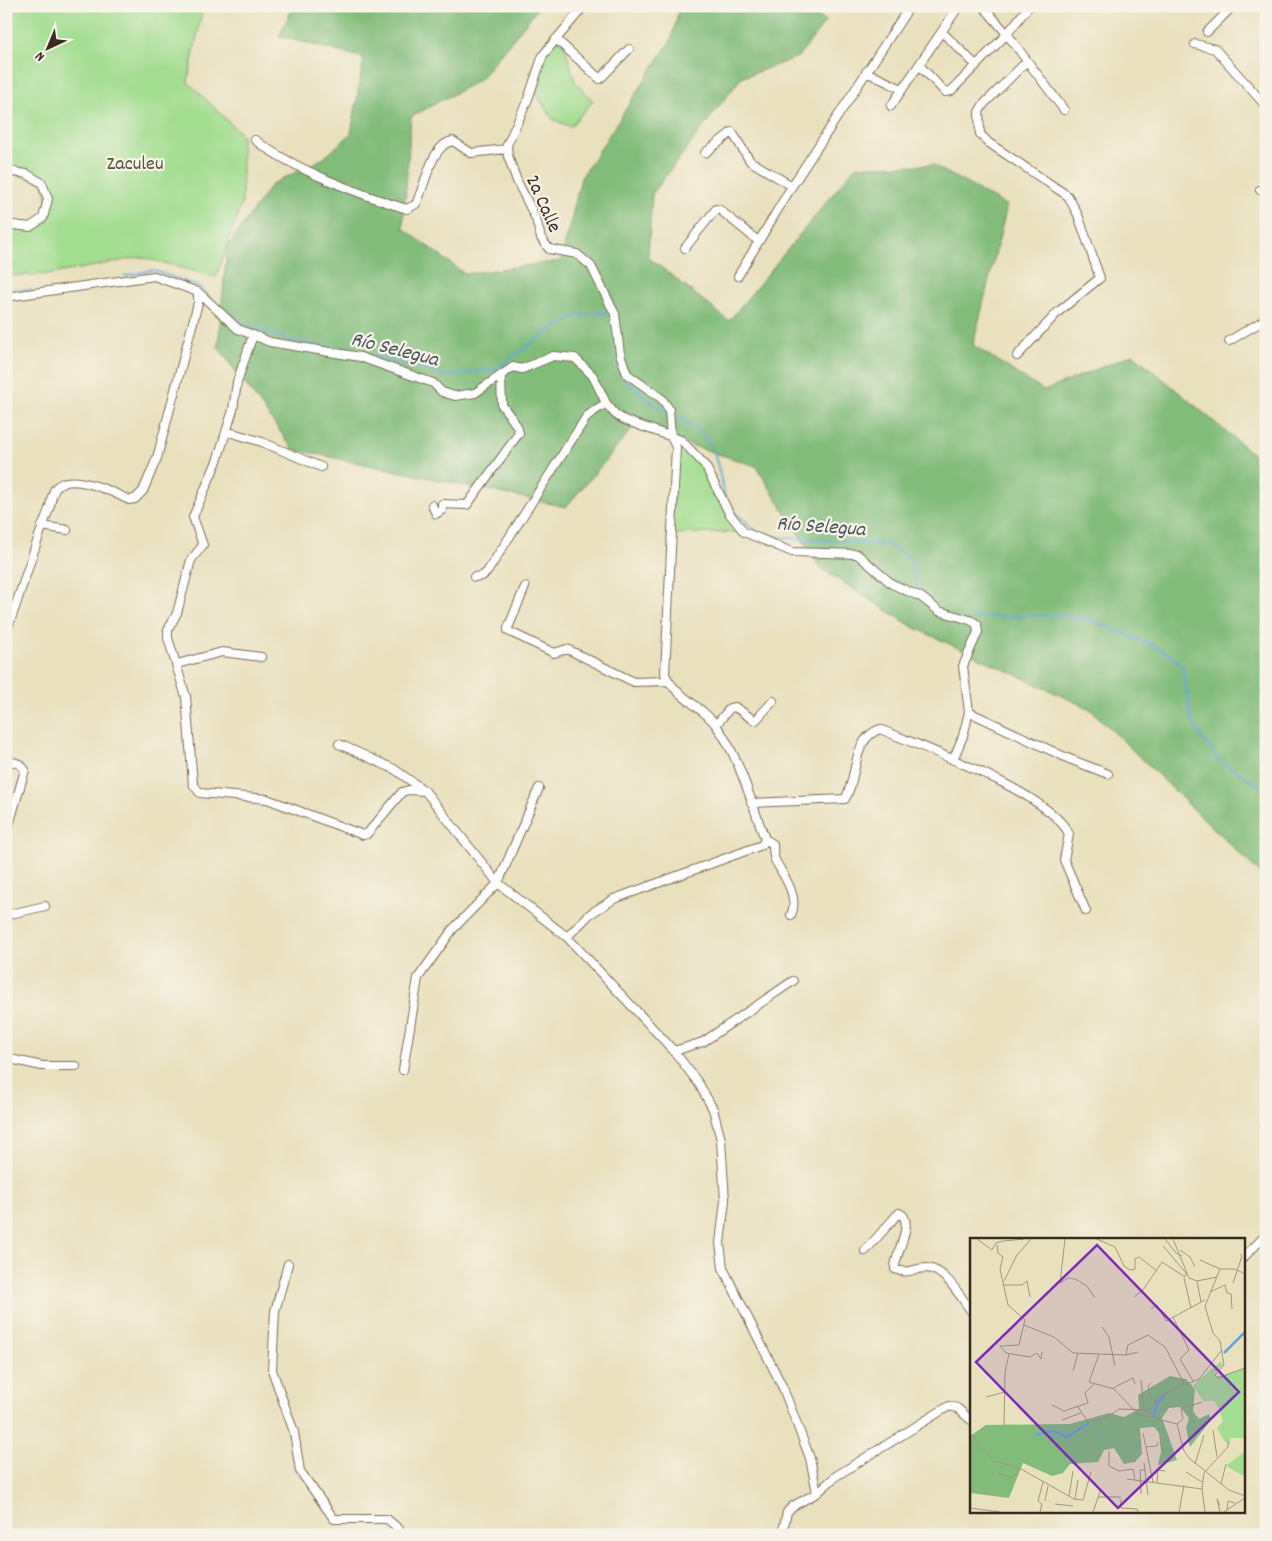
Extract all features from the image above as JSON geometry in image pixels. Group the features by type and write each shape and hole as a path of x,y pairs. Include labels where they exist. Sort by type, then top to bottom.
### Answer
{"street":[{"path":"255,140 292,163 383,202 407,209 416,204 431,164 442,145 448,141 453,141 471,153 507,149 543,55 584,6"},
{"path":"738,276 792,186 910,6"},
{"path":"891,106 959,6"},
{"path":"983,6 1007,34 1064,110"},
{"path":"919,65 948,92 1007,34 1029,6"},
{"path":"1207,32 1232,6"},
{"path":"942,32 976,65"},
{"path":"556,39 600,79 629,49"},
{"path":"1195,44 1215,49 1266,106"},
{"path":"1017,356 1058,312 1100,278 1078,215 1068,196 989,143 980,134 979,112 983,105 1027,61"},
{"path":"866,72 902,89"},
{"path":"705,153 732,132 750,160 792,186"},
{"name":"2a Calle","path":"507,149 517,181 536,219 541,238 549,249 577,254 591,266 615,314 620,354 627,374 662,399 670,412 671,437 676,447 665,674 668,680"},
{"path":"6,171 27,174 42,183 48,199 43,218 30,227 6,224"},
{"path":"685,248 716,209 758,241"},
{"path":"6,297 154,276 198,292 238,329 270,342 360,357 433,382 442,392 455,396 475,393 500,378 513,367 522,369 553,356 575,358 593,376 606,403 624,420 681,440 705,466 729,513 744,532 792,552 857,554 892,584 918,596 944,613 978,624 978,632 963,666 970,712 963,736 952,760"},
{"path":"6,633 54,490 64,483 93,485 129,500 134,499 143,491 158,458 198,302 198,292"},
{"path":"1229,341 1266,319"},
{"path":"253,335 237,382 233,410 217,461 193,517 202,549 191,560 177,613 168,630 168,638 186,697 193,784 200,793 267,799 363,835 367,834 402,792 425,790"},
{"path":"432,505 436,514 442,510 442,504 466,505 519,433 517,426 502,405 500,378"},
{"path":"474,577 482,576 487,572 587,416 606,403"},
{"path":"226,432 262,442 321,467"},
{"path":"42,526 67,530"},
{"path":"525,587 508,628 511,633 554,653 567,649 634,682 668,680 671,686 716,725 730,749 765,839 773,844 774,857 786,879 794,904 792,914"},
{"path":"177,664 222,652 261,657"},
{"path":"716,725 730,708 735,707 756,720 773,701"},
{"path":"970,712 1040,746 1108,774"},
{"path":"751,803 845,799 854,765 866,739 880,728 1032,798 1068,831 1065,863 1086,911"},
{"path":"339,744 394,769 425,790 498,883 567,937 674,1051 699,1084 713,1109 721,1140 725,1201 720,1243 723,1268 783,1388 810,1458 817,1493"},
{"path":"6,760 20,764 25,768 6,835"},
{"path":"402,1070 418,978 454,929 498,883 539,788"},
{"path":"567,937 590,914 614,899 762,845 765,839"},
{"path":"6,915 45,906"},
{"path":"674,1051 703,1042 793,981"},
{"path":"6,1058 42,1066 76,1066"},
{"path":"865,1251 899,1213 903,1215 906,1218 904,1234 894,1264 895,1269 911,1271 927,1268 939,1273 952,1285 970,1310"},
{"path":"1244,1257 1266,1235"},
{"path":"288,1264 275,1310 272,1370 294,1432 300,1471 334,1519 387,1519 399,1530 397,1535"},
{"path":"782,1535 787,1512 793,1506 817,1493 836,1476 949,1406 957,1408 970,1419"}],"green space":[{"name":"Zaculeu","path":"6,6 206,6 202,11 188,82 242,135 242,203 216,277 141,257 52,274 6,276 6,223 30,227 41,218 47,203 42,183 6,171"},
{"path":"294,6 540,6 479,80 411,117 403,228 465,274 561,261 581,178 671,40 680,6 797,6 826,21 798,57 741,78 652,194 648,257 729,321 856,166 933,165 1007,206 973,345 1044,391 1133,354 1266,465 1266,879 1090,709 913,627 820,568 756,466 634,427 566,507 293,449 218,347 227,247 272,184 324,158 351,134 364,58 279,36"},
{"path":"553,33 565,46 575,82 593,101 570,127 553,119 536,94 542,78 530,73 539,53"},
{"path":"683,445 703,464 744,532 671,534 676,447"}],"waterway":[{"name":"Río Selegua","path":"125,276 153,270 200,287 217,305"},
{"name":"Río Selegua","path":"6,290 32,290"},
{"name":"Río Selegua","path":"233,320 293,341 357,352 447,376 496,369 547,332 576,316 611,312"},
{"name":"Río Selegua","path":"622,372 624,378 652,404 666,411"},
{"name":"Río Selegua","path":"672,414 687,422 706,438 715,457 725,497"},
{"name":"Río Selegua","path":"730,508 762,536 888,545 897,549 904,553 911,563 918,593"},
{"name":"Río Selegua","path":"971,617 1063,615 1090,620 1153,645 1170,655 1183,667 1191,718 1201,737 1218,759 1266,790"}]}
